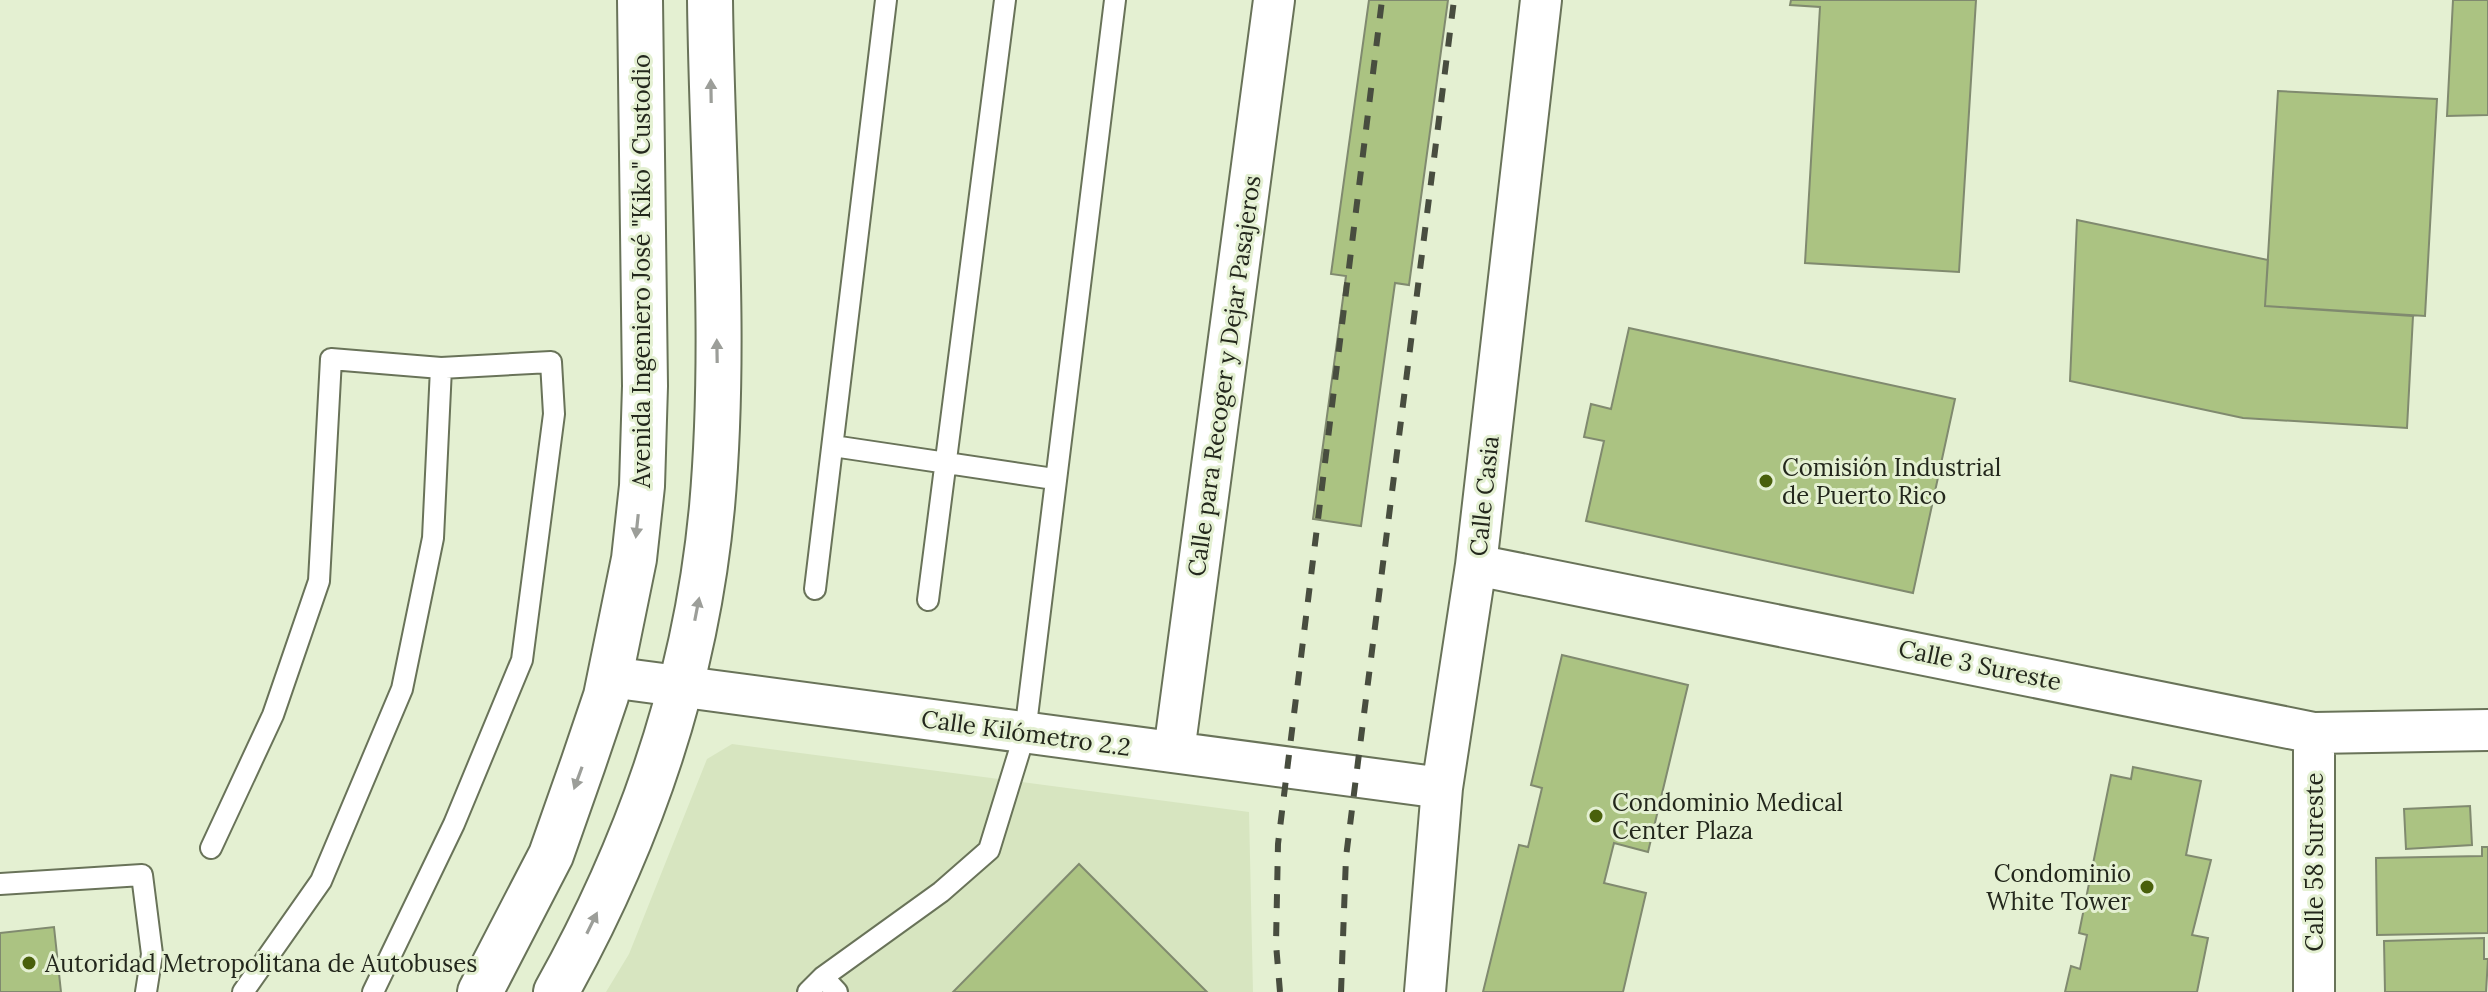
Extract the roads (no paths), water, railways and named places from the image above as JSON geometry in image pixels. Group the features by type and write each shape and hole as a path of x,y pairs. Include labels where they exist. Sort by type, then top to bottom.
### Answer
{"main road":[{"name":"Avenida Ingeniero José \"Kiko\" Custodio","path":"480,992 551,855 610,677 634,559 642,486 645,386 640,0"},
{"path":"556,992 627,850 659,765 681,686 700,593 714,463 717,342 710,0"}],"street":[{"name":"Calle para Recoger y Dejar Pasajeros","path":"1174,752 1274,0"},
{"name":"Calle Casia","path":"1425,992 1442,788 1476,565 1541,0"},
{"name":"Calle 3 Sureste","path":"1476,565 2314,733 2488,730"},
{"name":"Calle Kilómetro 2.2","path":"610,677 1442,788"},
{"name":"Calle 58 Sureste","path":"2314,733 2314,992"}],"lane":[{"path":"815,589 886,0"},
{"path":"928,600 1005,0"},
{"path":"823,987 989,850 1025,733 1115,0"},
{"path":"211,848 273,715 319,581 331,359 441,368 551,362 554,414 522,660 454,824 373,992"},
{"path":"243,992 321,881 402,689 433,538 441,368"},
{"path":"833,446 1054,479"},
{"path":"0,884 142,875 152,954 146,992"}],"railway":[{"path":"1280,992 1276,944 1278,844 1382,0"},
{"path":"1341,992 1346,857 1454,0"}],"place":[{"name":"Comisión Industrial de Puerto Rico","path":"1766,481"},
{"name":"Condominio Medical Center Plaza","path":"1596,816"},
{"name":"Condominio White Tower","path":"2147,887"},
{"name":"Autoridad Metropolitana de Autobuses","path":"29,963"}]}
